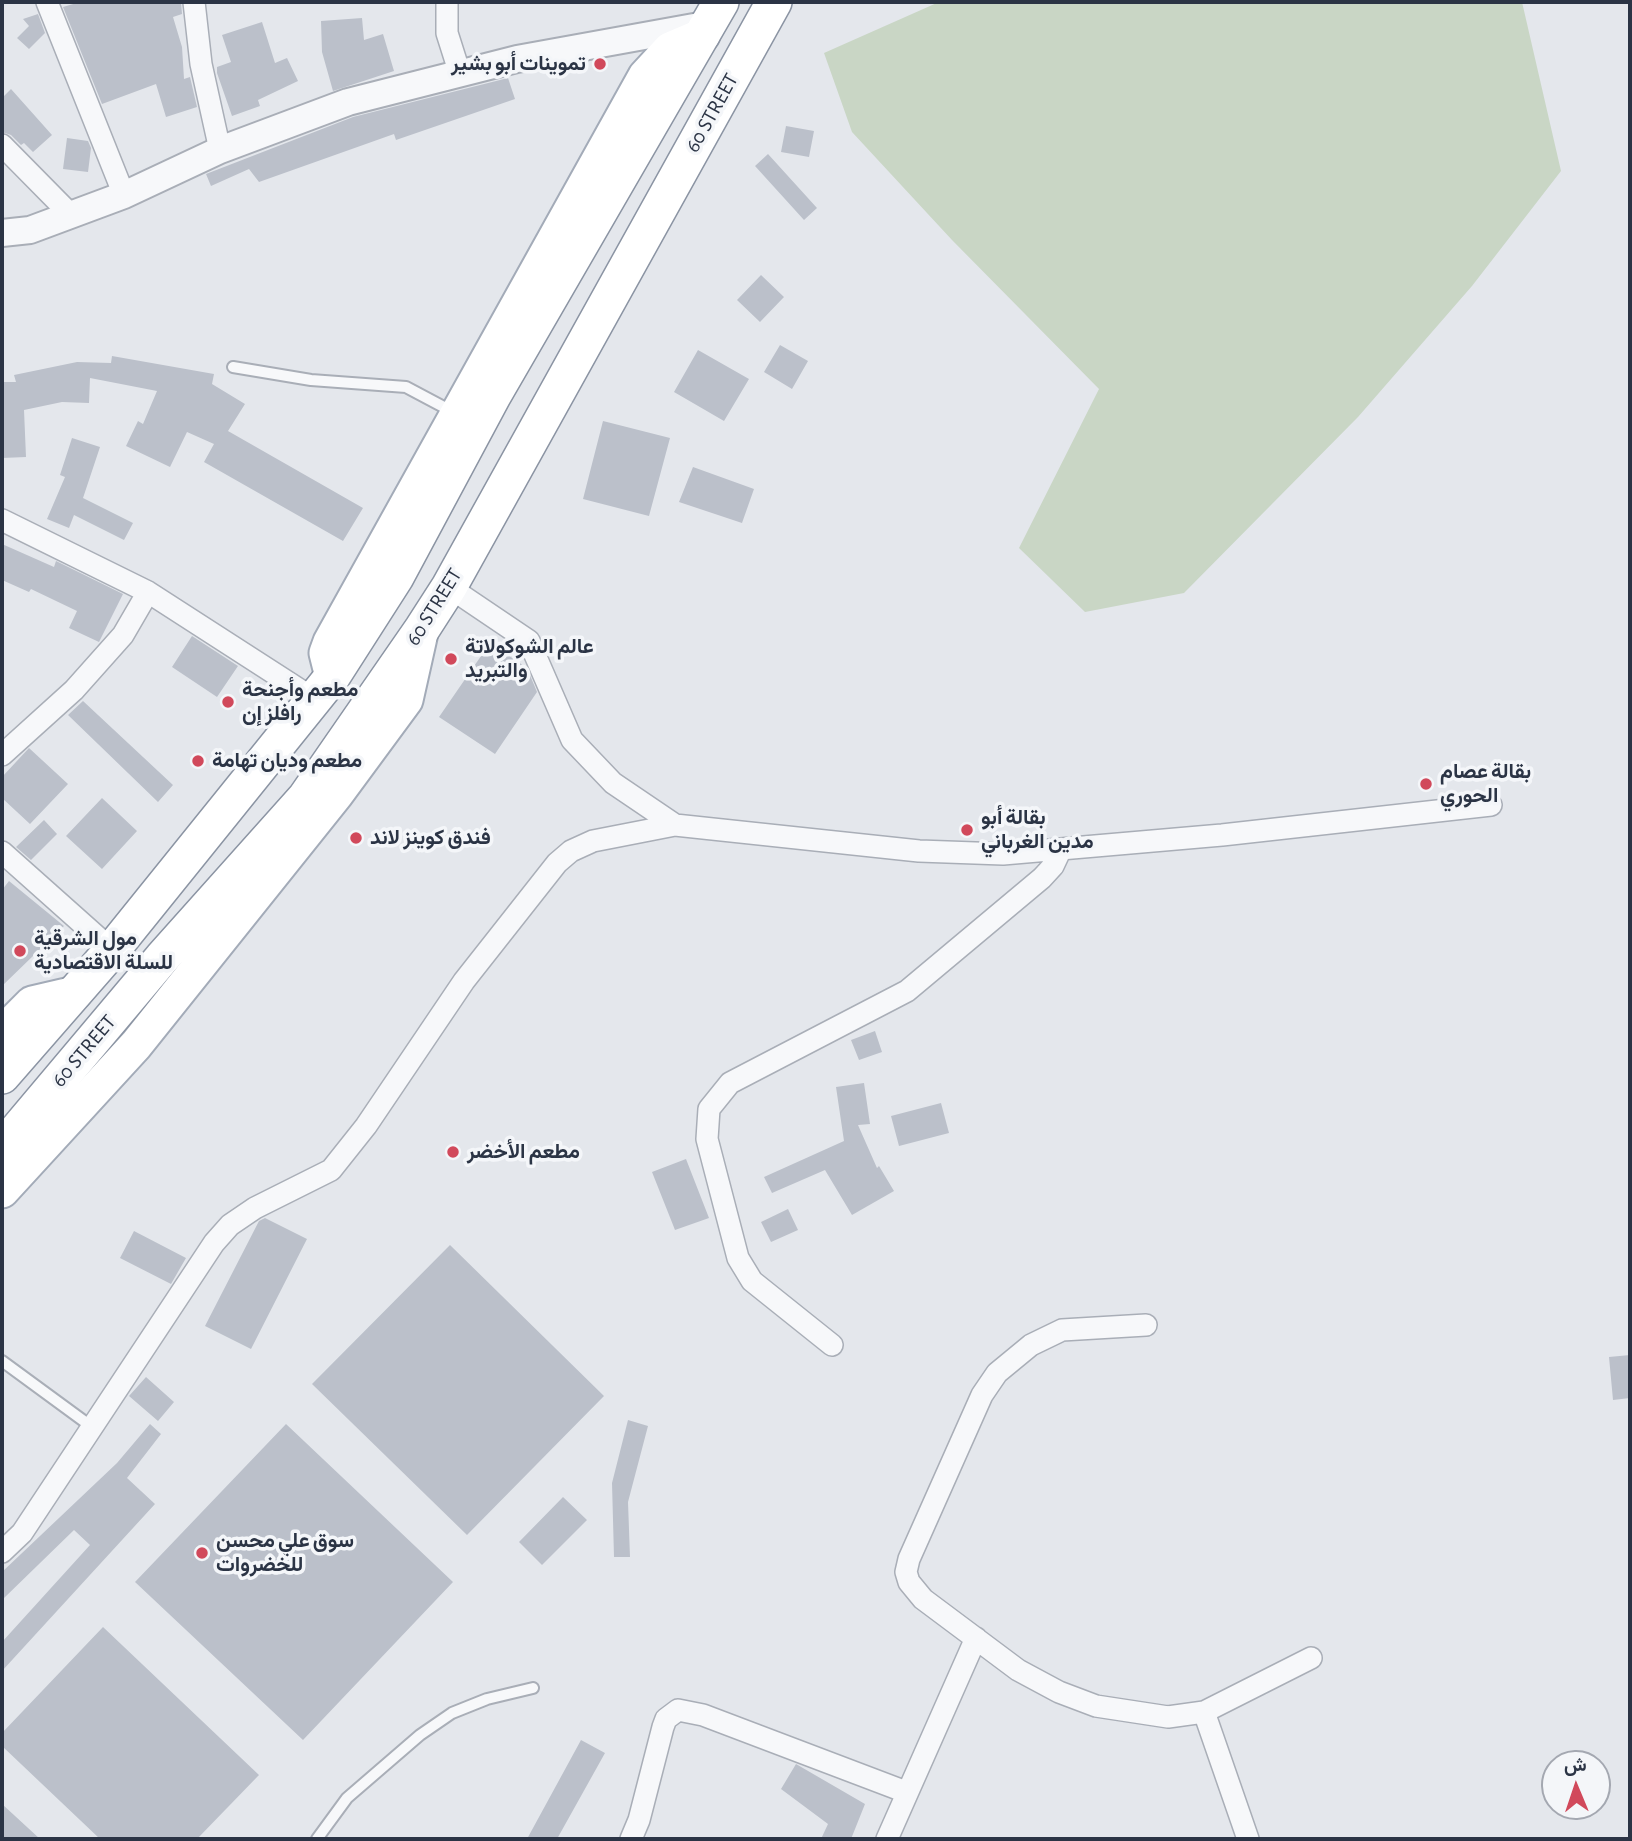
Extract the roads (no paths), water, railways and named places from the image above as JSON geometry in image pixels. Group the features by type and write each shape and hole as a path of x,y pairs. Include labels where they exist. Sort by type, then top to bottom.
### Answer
{"highway":[{"name":"60 STREET","path":"2,1148 162,958 305,798 422,629 449,587 774,2"},
{"path":"2,1076 111,950 323,688 396,577 484,390 711,20"}],"main road":[{"path":"323,688 326,653 330,642 457,415 484,390"},
{"path":"2,1191 136,1045 336,795 405,700 422,629"},
{"path":"2,1033 32,1003 75,993"}],"street":[{"path":"47,2 124,195"},
{"path":"194,2 201,64 220,150"},
{"path":"447,2 447,33 460,74"},
{"path":"2,233 30,230 71,215 124,195 220,150 348,103 516,59 711,20"},
{"path":"2,145 71,215"},
{"path":"2,520 148,592 323,688"},
{"path":"449,587 529,641 538,656 572,740 613,783 674,825"},
{"path":"2,755 74,690 123,635 148,592"},
{"path":"2,1552 22,1533 214,1243 230,1225 255,1208 331,1170 366,1126 464,981 557,863 571,851 593,841 674,825 919,852 1003,854 1491,805"},
{"path":"832,1345 752,1281 738,1258 707,1139 709,1109 730,1083 906,991 1042,878 1053,866 1062,849"},
{"path":"2,852 111,950"},
{"path":"1146,1325 1062,1330 1031,1345 1010,1360 982,1395 909,1559 906,1572 909,1582 923,1598 1018,1670 1059,1692 1096,1706 1168,1717 1203,1712 1311,1658"},
{"path":"887,1839 976,1638"},
{"path":"631,1839 639,1821 666,1718 678,1710 703,1715 906,1792"},
{"path":"1203,1712 1248,1839"}],"lane":[{"path":"233,367 311,380 406,387 457,415"},
{"path":"2,1361 92,1427"},
{"path":"317,1839 347,1798 441,1720 487,1699 533,1688"}],"place":[{"name":"تموينات أبو بشير","path":"600,64"},
{"name":"عالم الشوكولاتة والتبريد","path":"451,659"},
{"name":"مطعم وأجنحة رافلز إن","path":"228,702"},
{"name":"مطعم وديان تهامة","path":"198,761"},
{"name":"بقالة عصام الحوري","path":"1426,784"},
{"name":"بقالة أبو مدين الغرباني","path":"967,830"},
{"name":"فندق كوينز لاند","path":"356,838"},
{"name":"مول الشرقية للسلة الاقتصادية","path":"20,951"},
{"name":"مطعم الأخضر","path":"453,1152"},
{"name":"سوق علي محسن للخضروات","path":"202,1553"}]}
